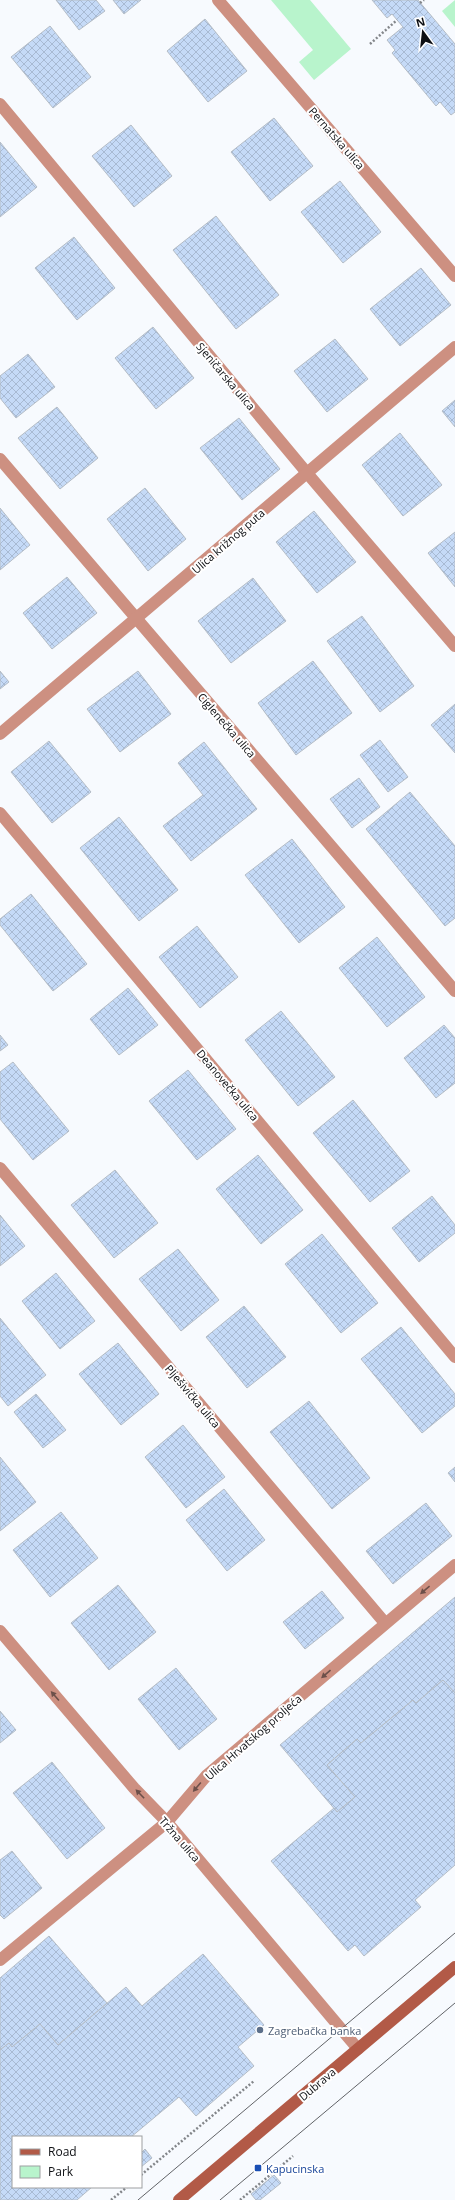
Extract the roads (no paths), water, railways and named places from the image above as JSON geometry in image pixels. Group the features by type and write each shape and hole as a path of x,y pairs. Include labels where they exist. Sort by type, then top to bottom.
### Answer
{"main road":[{"name":"Dubrava","path":"179,2200 455,1967"}],"street":[{"name":"Pernatska ulica","path":"218,0 455,276"},
{"name":"Sjeničarska ulica","path":"0,104 307,473 455,646"},
{"name":"Ulica križnog puta","path":"0,734 455,347"},
{"name":"Ciglenečka ulica","path":"0,459 455,991"},
{"name":"Deanovečka ulica","path":"0,813 455,1357"},
{"name":"Plješivička ulica","path":"0,1168 385,1623"},
{"name":"Ulica Hrvatskog proljeća","path":"0,1960 167,1822 207,1775 455,1565"},
{"name":"Tržna ulica","path":"0,1631 134,1788 167,1822 358,2049"}],"tram line":[{"path":"138,2200 455,1933"},
{"path":"220,2200 455,2003"}],"place":[{"name":"Zagrebačka banka","path":"260,2030"},
{"name":"Kapucinska","path":"258,2168"}]}
